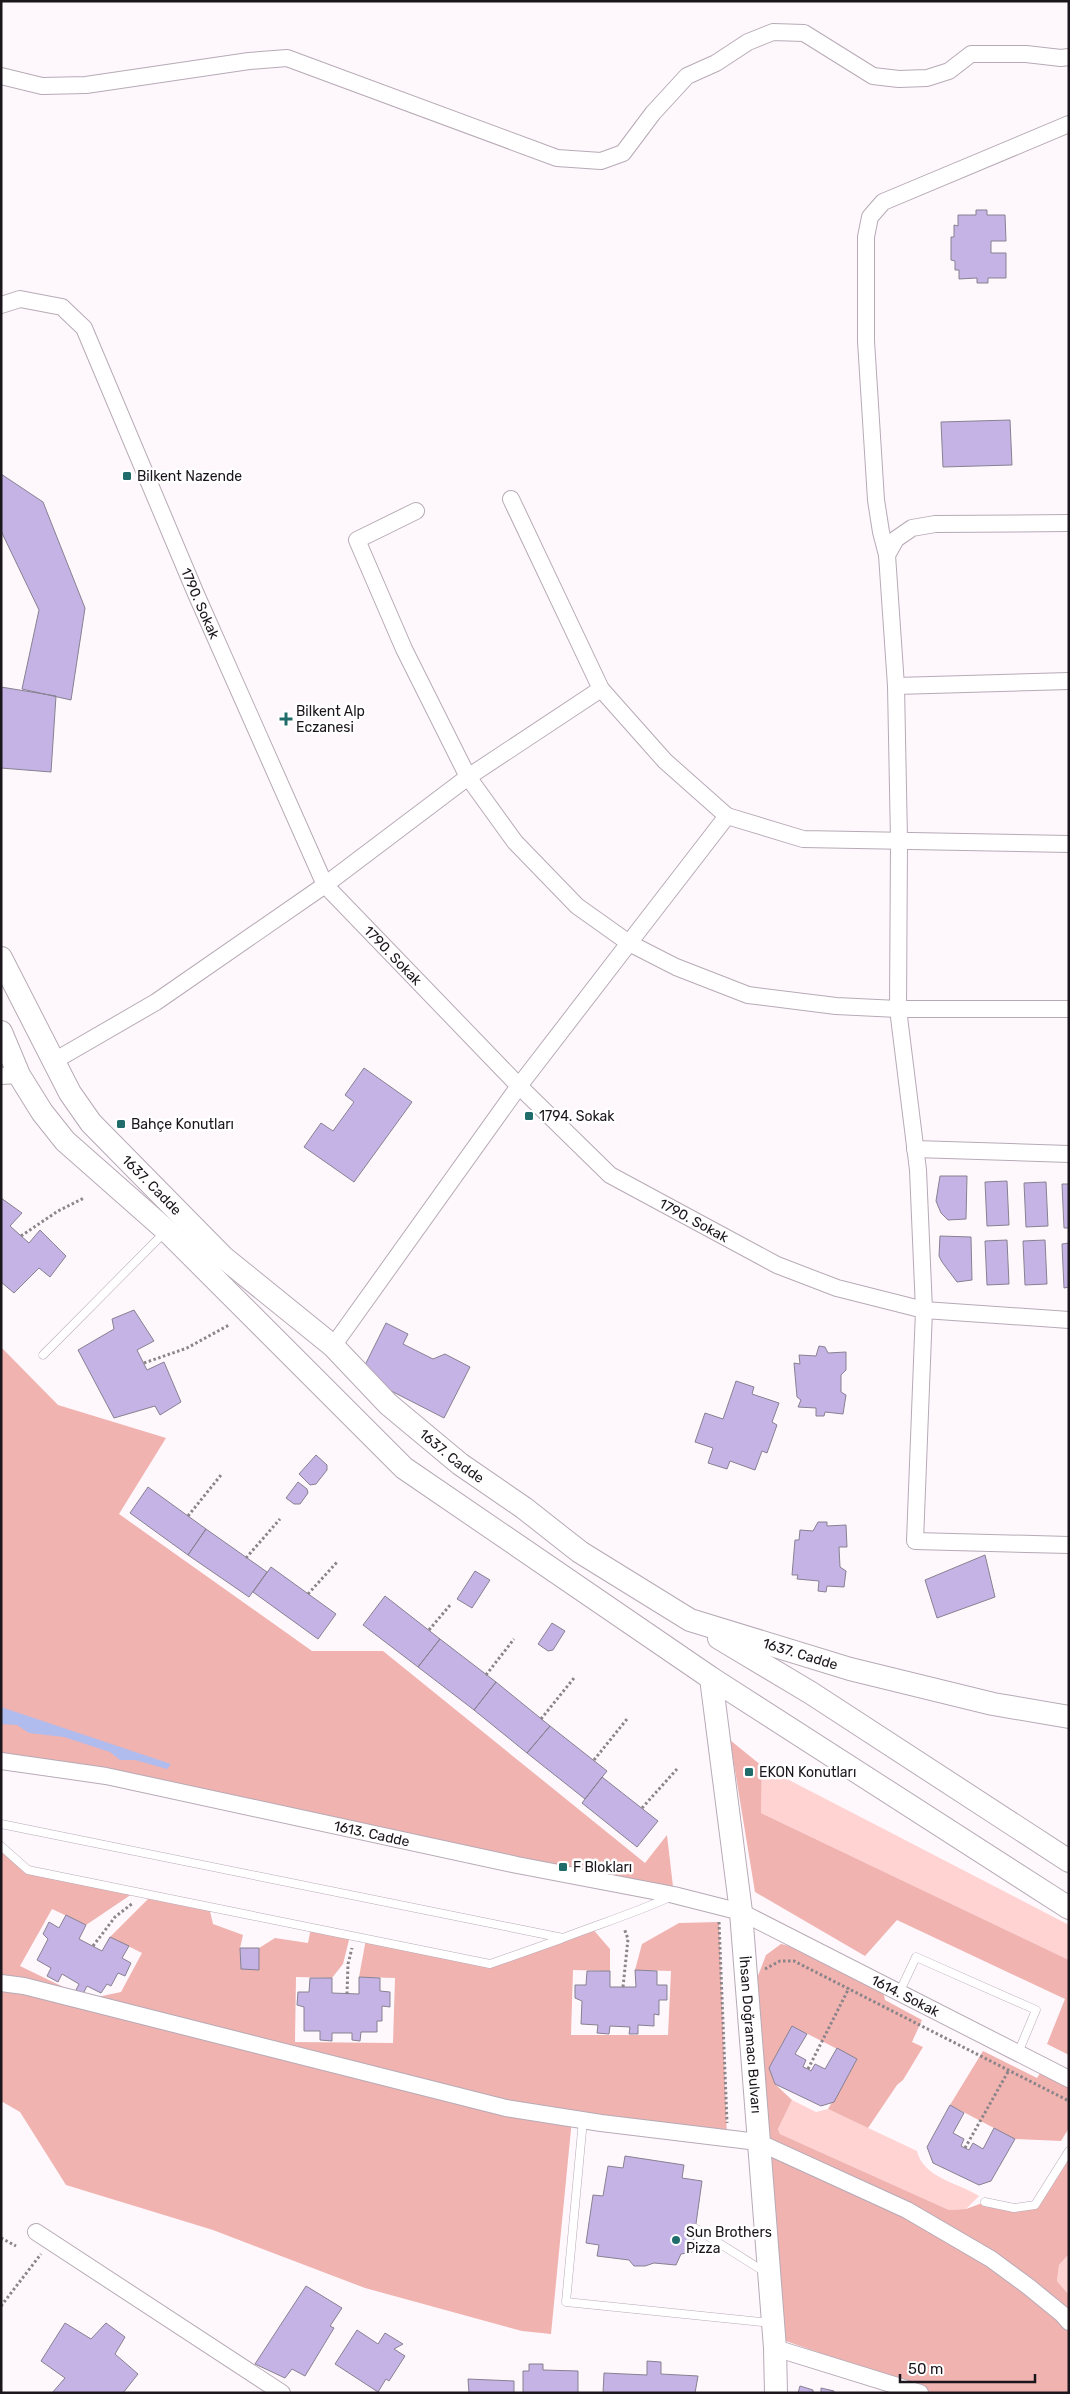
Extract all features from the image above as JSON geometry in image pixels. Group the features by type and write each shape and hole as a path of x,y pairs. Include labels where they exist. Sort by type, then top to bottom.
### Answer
{"street":[{"path":"1,76 42,86 86,85 239,62 287,58 557,158 601,161 623,153 653,113 687,76 716,63 748,42 774,32 804,32 872,76 928,78 949,71 971,54 1003,53 1069,57"},
{"path":"1069,124 884,202 870,216 866,237 866,341 876,500 887,555 896,686 899,840 898,1009 918,1170 924,1310 915,1541 1069,1545"},
{"name":"1790. Sokak","path":"1,305 20,299 62,307 84,328 196,594 325,885 518,1086 610,1175 668,1208 777,1265 837,1288 924,1310 1069,1320"},
{"path":"511,500 601,689 665,762 727,816 803,838 1069,844"},
{"path":"416,511 357,540 404,649 468,777 515,842 577,906 629,943 676,967 748,995 836,1006 898,1009 1069,1009"},
{"path":"887,555 896,539 912,528 935,524 1069,523"},
{"path":"896,686 1069,681"},
{"path":"10,1076 54,1061 156,1002 325,885 468,777 601,689"},
{"path":"333,1346 518,1086 727,816"},
{"name":"1637. Cadde","path":"1,958 70,1093 91,1123 223,1257 333,1346 388,1404 460,1464 524,1508 580,1552 690,1620 850,1669 993,1704 1069,1717"},
{"name":"1637. Cadde","path":"1,1032 10,1076 42,1112 64,1141 167,1231 404,1468 711,1678 1069,1908"},
{"path":"915,1149 1069,1154"},
{"path":"690,1620 810,1694 1069,1861"},
{"name":"İhsan Doğramacı Bulvarı","path":"711,1678 741,1912 775,2348 776,2393"},
{"name":"1613. Cadde","path":"1,1761 106,1776 517,1865 674,1895 741,1912"},
{"name":"1614. Sokak","path":"741,1912 1069,2080"},
{"path":"1,1983 24,1986 506,2108 583,2120 758,2142 907,2210 991,2259 1029,2287 1069,2322"},
{"path":"36,2232 282,2393"},
{"path":"775,2348 920,2393"}],"lane":[{"path":"44,1355 167,1231"},
{"path":"1,1824 562,1938"},
{"path":"1,1846 28,1870 490,1964 619,1916 634,1913 674,1895"},
{"path":"899,1993 916,1957 1036,2010 1018,2054"},
{"path":"583,2120 566,2302 773,2323"},
{"path":"985,2202 1014,2208 1035,2205 1069,2151"},
{"path":"695,2228 769,2274"}],"path":[{"path":"21,1236 58,1211 84,1198"},
{"path":"144,1363 187,1348 229,1324"},
{"path":"188,1516 221,1475"},
{"path":"246,1558 280,1519"},
{"path":"308,1594 338,1561"},
{"path":"429,1630 451,1604"},
{"path":"486,1675 514,1638"},
{"path":"541,1719 574,1678"},
{"path":"594,1760 627,1719"},
{"path":"642,1808 677,1769"},
{"path":"93,1946 114,1917 146,1894"},
{"path":"619,1916 628,1939 623,1987"},
{"path":"718,1922 728,2138"},
{"path":"347,1994 348,1964 355,1937"},
{"path":"762,1973 766,1968 780,1961 794,1961 1069,2101"},
{"path":"808,2069 849,1988"},
{"path":"965,2148 1009,2070"},
{"path":"1,2238 16,2246"},
{"path":"1,2306 50,2242"}],"shaded area":[{"path":"1,1347 58,1405 166,1438 119,1514 312,1651 383,1651 645,1863 667,1835 674,1895 1,1760"},
{"path":"730,1740 762,1766 761,1813 1069,1960 1069,2055 1047,2044 1065,1999 897,1920 865,1956 755,1892"},
{"path":"762,1766 1069,1925 1069,1960 761,1813"},
{"path":"1,1846 28,1870 135,1892 86,1925 52,1909 20,1966 88,1999 121,1992 142,1953 110,1937 152,1895 209,1907 213,1924 243,1935 240,1948 241,1969 259,1969 259,1948 275,1938 308,1943 311,1928 350,1936 343,1964 332,1978 296,1977 295,2042 393,2043 395,1978 359,1977 366,1939 490,1964 591,1927 610,1949 610,1971 573,1970 571,2035 668,2035 671,1971 635,1970 642,1944 679,1923 719,1922 727,2138 572,2119 551,2334 522,2331 365,2288 213,2230 66,2185 20,2112 1,2101"},
{"path":"781,1944 801,1949 883,1990 885,2000 922,2020 912,2042 923,2047 903,2080 897,2085 868,2128 828,2109 857,2059 792,2026 769,2068 775,2084 792,2100 778,2129 780,2134 949,2210 966,2209 985,2202 1014,2208 1035,2205 1069,2151 1069,2254 1059,2265 1057,2281 1069,2295 1069,2393 933,2393 783,2340 756,1981 766,1955"},
{"path":"983,2051 1037,2078 1044,2067 1069,2079 1069,2128 1061,2141 1015,2139 950,2105"},
{"path":"792,2100 816,2112 828,2109 917,2151 926,2168 934,2174 979,2196 966,2209 949,2210 780,2134 778,2129"},
{"path":"1069,2254 1069,2295 1057,2281 1059,2265"}],"water":[{"path":"1,1707 171,1764 167,1769 135,1760 120,1760 110,1752 64,1737 29,1733 17,1725 1,1724"}],"building":[{"path":"976,210 987,210 987,215 1005,215 1006,241 991,241 991,253 1006,253 1006,278 988,278 988,283 977,283 977,278 959,279 959,270 955,270 955,261 951,260 951,237 954,237 954,225 958,226 958,215 976,215"},
{"path":"1010,420 1012,465 943,467 941,422"},
{"path":"1,474 43,502 85,608 71,700 22,689 39,610 1,531"},
{"path":"1,687 56,696 51,772 1,768"},
{"path":"364,1068 412,1102 354,1182 304,1147 321,1123 333,1131 354,1102 345,1095"},
{"path":"940,1176 967,1176 966,1219 948,1220 941,1213 936,1201"},
{"path":"1007,1181 1009,1225 987,1226 985,1182"},
{"path":"1046,1182 1048,1226 1026,1227 1024,1183"},
{"path":"1062,1184 1069,1184 1069,1228 1064,1228"},
{"path":"1,1198 22,1213 10,1226 29,1243 40,1230 66,1256 50,1277 39,1268 14,1293 1,1282"},
{"path":"940,1236 971,1237 972,1280 957,1282 942,1262 939,1256"},
{"path":"1007,1240 1009,1284 987,1285 985,1241"},
{"path":"1045,1240 1047,1284 1025,1285 1023,1241"},
{"path":"1069,1243 1069,1287 1064,1288 1062,1244"},
{"path":"134,1310 154,1341 137,1350 147,1370 164,1362 181,1402 160,1415 155,1406 114,1418 78,1350 114,1329 112,1319"},
{"path":"386,1323 408,1334 403,1344 433,1359 445,1354 470,1367 444,1418 360,1375"},
{"path":"819,1346 825,1347 828,1353 846,1352 846,1370 841,1375 841,1392 846,1395 843,1414 825,1412 824,1416 816,1416 816,1408 798,1407 801,1400 797,1397 794,1363 800,1364 799,1355 816,1356"},
{"path":"736,1381 754,1387 752,1394 779,1403 772,1422 777,1425 767,1453 762,1451 755,1470 730,1461 727,1469 708,1463 713,1448 695,1442 705,1413 723,1419"},
{"path":"316,1455 327,1465 327,1470 316,1484 310,1485 299,1474"},
{"path":"298,1482 307,1489 308,1493 300,1504 294,1504 286,1498"},
{"path":"148,1487 206,1529 188,1555 130,1513"},
{"path":"818,1522 827,1522 827,1526 846,1525 847,1547 839,1547 840,1567 846,1571 844,1587 827,1586 826,1592 818,1591 819,1581 797,1579 798,1575 792,1575 795,1540 799,1540 800,1530 813,1531"},
{"path":"206,1529 267,1572 249,1597 188,1555"},
{"path":"985,1555 995,1597 937,1618 925,1580"},
{"path":"271,1567 336,1614 318,1639 253,1592"},
{"path":"475,1571 490,1580 472,1608 457,1599"},
{"path":"385,1596 440,1639 418,1667 363,1625"},
{"path":"552,1623 565,1631 553,1650 548,1651 538,1644"},
{"path":"440,1639 496,1682 474,1710 418,1667"},
{"path":"496,1682 550,1726 527,1753 474,1710"},
{"path":"550,1726 607,1771 585,1799 527,1753"},
{"path":"602,1777 658,1821 637,1847 582,1803"},
{"path":"66,1915 86,1925 79,1939 102,1951 110,1937 129,1946 122,1958 131,1963 125,1976 118,1973 111,1986 107,1984 101,1993 87,1986 83,1994 76,1990 79,1984 62,1974 58,1982 47,1976 51,1968 37,1960 48,1939 43,1934 49,1922 59,1928"},
{"path":"240,1948 259,1948 259,1970 241,1969"},
{"path":"635,1970 657,1971 657,1985 667,1985 667,2000 659,2000 659,2015 654,2014 654,2026 638,2025 638,2034 629,2034 630,2027 610,2026 609,2034 597,2033 598,2025 581,2024 582,2001 575,1998 575,1985 586,1985 587,1971 610,1971 610,1987 636,1987"},
{"path":"359,1977 380,1978 380,1991 390,1992 390,2007 382,2006 382,2021 377,2021 377,2032 361,2032 360,2041 352,2040 352,2033 332,2033 332,2041 320,2040 320,2031 304,2031 304,2007 297,2005 298,1992 309,1992 310,1978 332,1978 332,1993 359,1994"},
{"path":"792,2026 807,2034 795,2054 806,2060 803,2067 811,2071 815,2064 825,2069 837,2048 857,2059 834,2102 821,2106 775,2084 769,2068"},
{"path":"950,2105 964,2113 953,2133 964,2139 961,2146 969,2150 973,2143 983,2149 994,2128 1015,2139 991,2181 979,2185 933,2163 927,2147"},
{"path":"625,2156 684,2165 682,2178 702,2181 692,2252 681,2254 676,2265 654,2263 645,2266 634,2266 629,2260 597,2256 599,2245 586,2243 593,2195 603,2196 608,2166 623,2168"},
{"path":"306,2286 342,2308 330,2326 334,2328 305,2376 292,2369 285,2378 255,2364"},
{"path":"65,2323 91,2339 106,2323 125,2337 115,2354 138,2374 123,2393 52,2393 65,2378 41,2361"},
{"path":"357,2330 378,2344 385,2333 403,2344 394,2349 405,2356 389,2381 386,2379 378,2392 335,2364"},
{"path":"647,2361 661,2362 661,2374 698,2376 695,2393 603,2393 604,2373 647,2375"},
{"path":"529,2364 543,2364 543,2370 578,2371 578,2393 523,2393 523,2371 529,2371"},
{"path":"468,2379 514,2381 514,2393 469,2393"},
{"path":"800,2386 813,2390 813,2393 798,2393"},
{"path":"821,2388 834,2391 834,2393 821,2393"}],"place":[{"name":"Bilkent Nazende","path":"127,476"},
{"name":"Bilkent Alp Eczanesi","path":"286,719"},
{"name":"1794. Sokak","path":"529,1116"},
{"name":"Bahçe Konutları","path":"121,1124"},
{"name":"EKON Konutları","path":"749,1772"},
{"name":"F Blokları","path":"563,1867"},
{"name":"Sun Brothers Pizza","path":"676,2240"}]}
